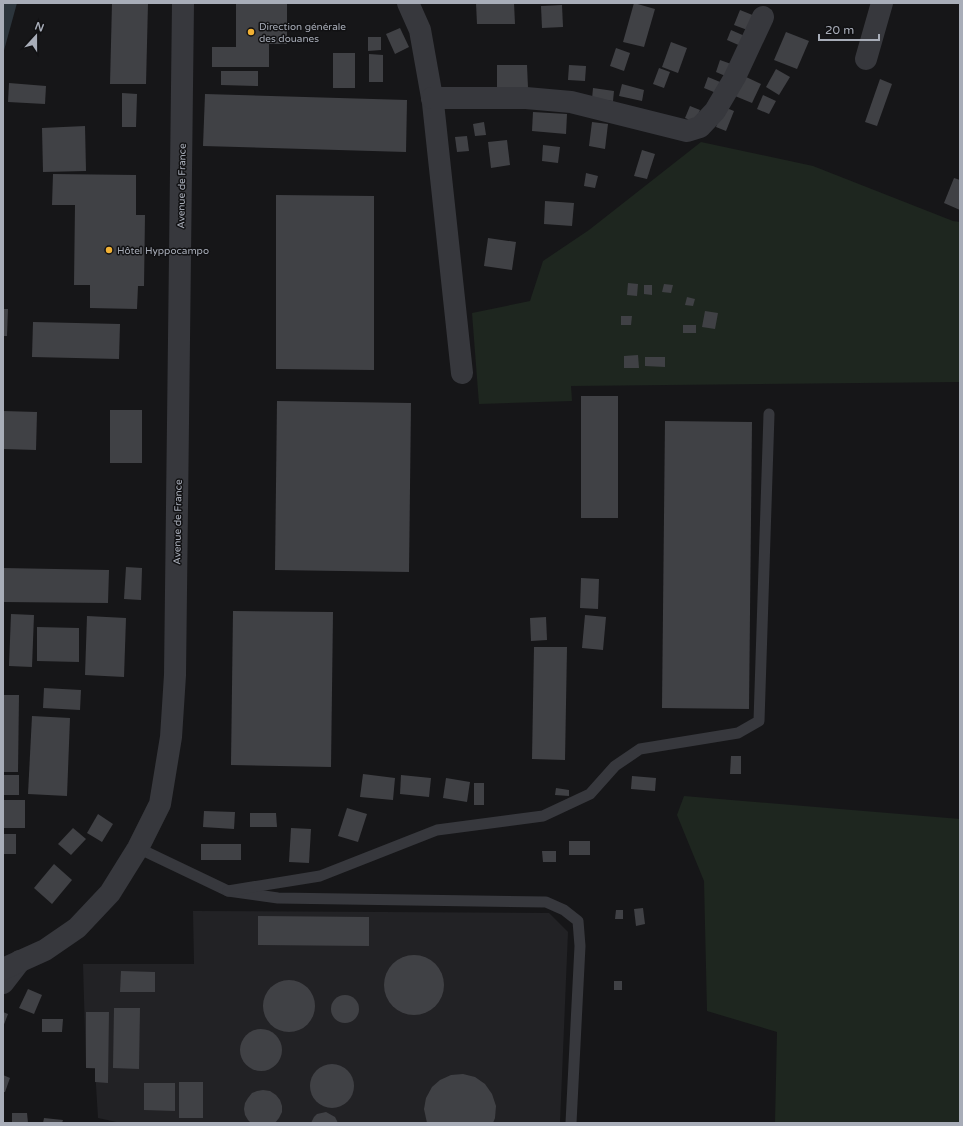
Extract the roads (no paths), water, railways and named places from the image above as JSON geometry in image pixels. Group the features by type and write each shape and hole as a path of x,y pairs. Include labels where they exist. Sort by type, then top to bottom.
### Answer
{"street":[{"name":"Avenue de France","path":"12,965 45,950 76,928 110,893 138,848 160,804 171,737 175,675 183,3"},
{"path":"408,3 420,30 432,98 462,372"},
{"path":"866,59 882,3"},
{"path":"432,98 526,98 571,102 688,131 700,127 715,111 735,78 763,17"},
{"path":"3,983 12,965"}],"lane":[{"path":"228,891 320,876 437,830 543,816 590,794 615,766 640,749 738,733 759,721 769,414"},
{"path":"138,848 228,891 278,898 546,902 564,910 578,921 580,946 571,1123"}],"place":[{"name":"Direction générale des douanes","path":"251,32"},
{"name":"Hôtel Hyppocampo","path":"109,250"}]}
